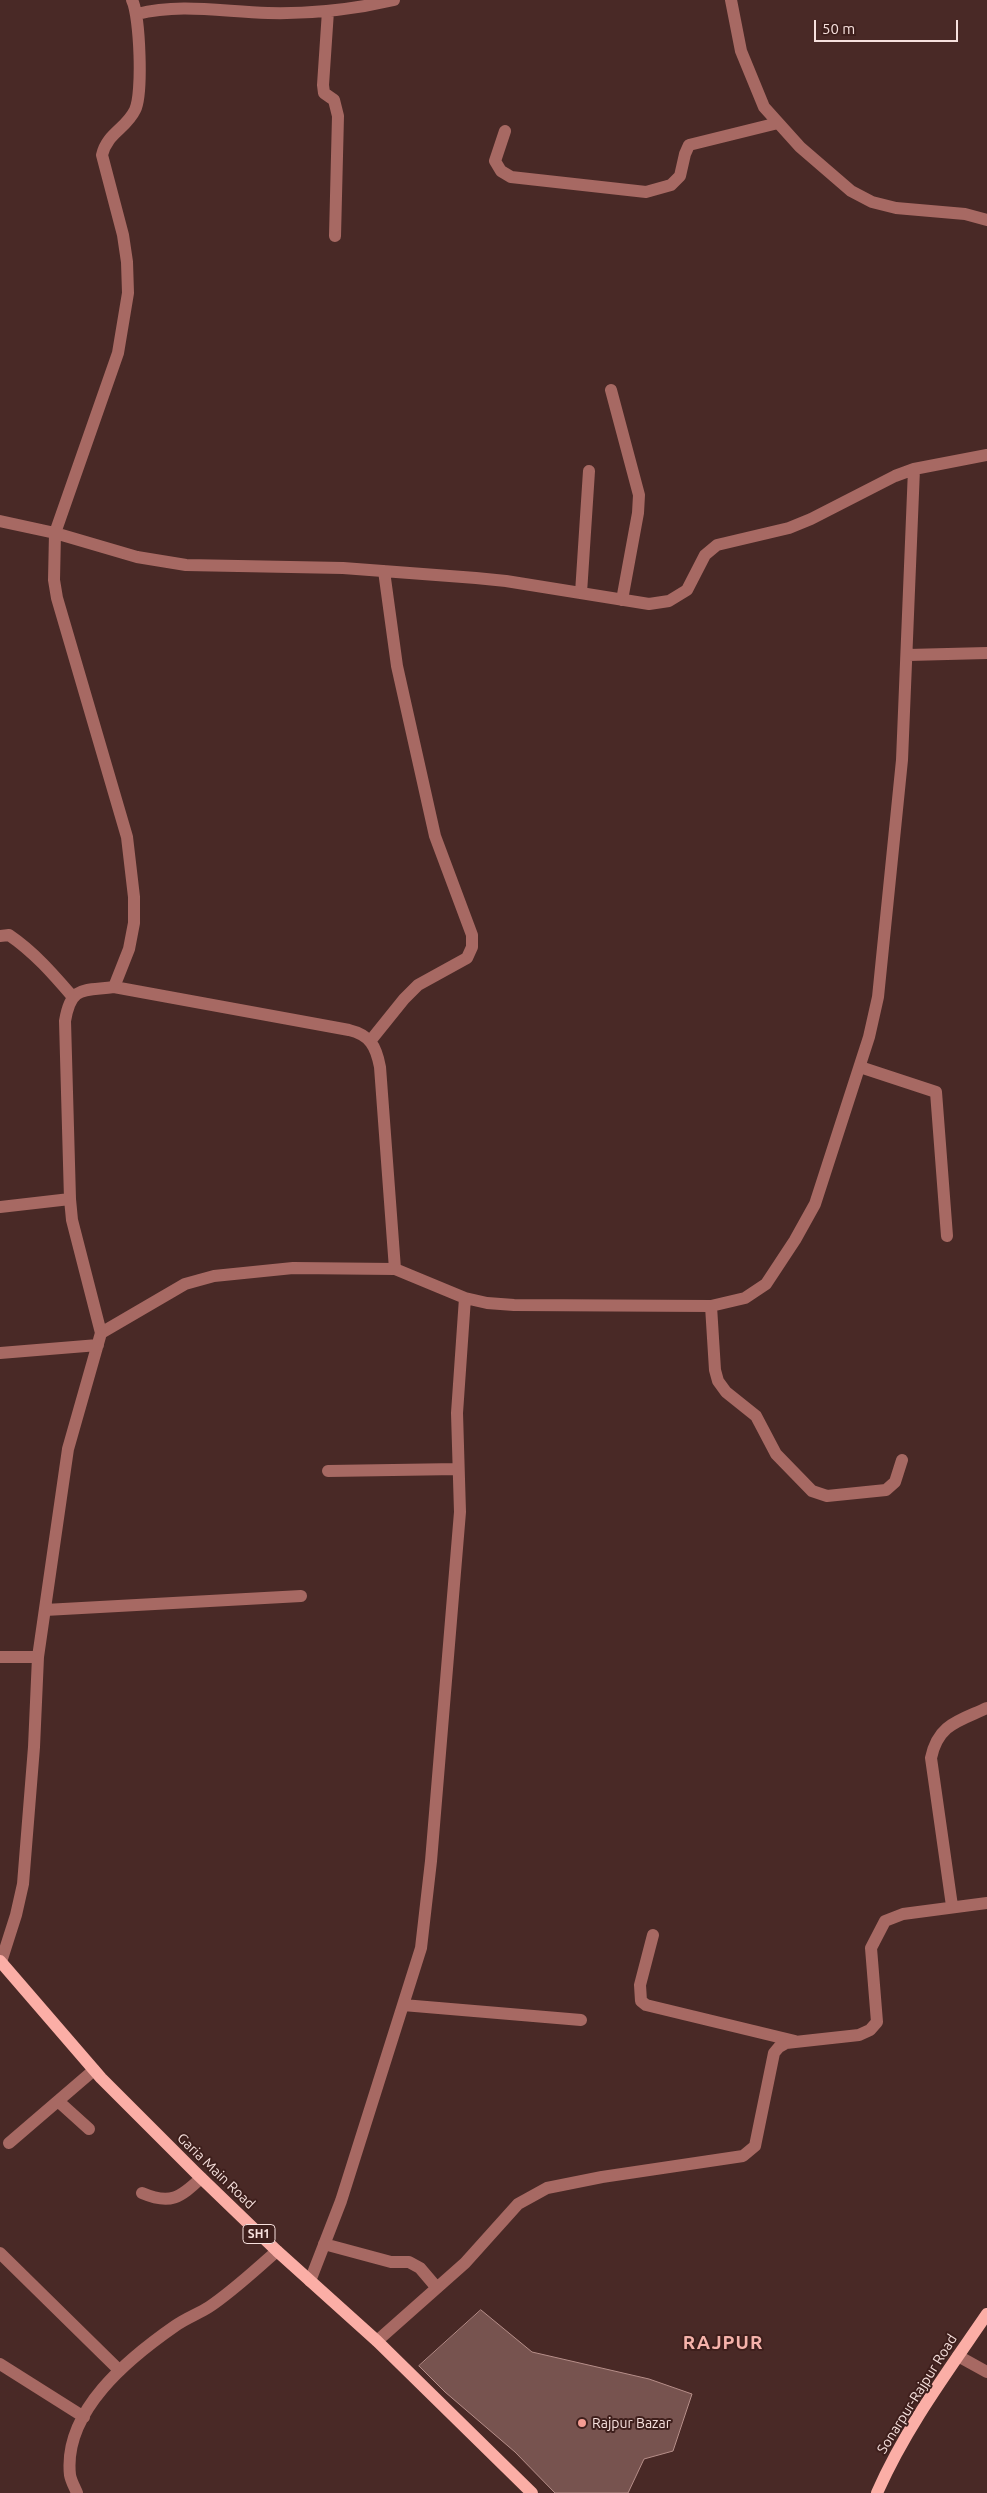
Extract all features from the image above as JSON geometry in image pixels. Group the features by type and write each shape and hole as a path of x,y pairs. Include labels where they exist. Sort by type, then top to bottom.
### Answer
{"main road":[{"name":"Garia Main Road","path":"0,1962 94,2070 201,2178 277,2251 377,2341 532,2493"},
{"name":"Sonarpur-Rajpur Road","path":"877,2493 887,2471 958,2356 987,2314"}],"street":[{"path":"114,987 129,949 134,923 134,897 127,837 57,598 54,580 54,533 118,353 128,293 128,262 102,155 104,143 128,120 138,100 137,14 132,0"},
{"path":"137,14 213,5 267,13 328,11 353,4 394,0"},
{"path":"731,0 741,51 764,107 800,147 851,191 872,202 896,208 965,214 987,220"},
{"path":"328,11 323,85 324,93 334,100 338,116 335,236"},
{"path":"505,131 495,161 501,171 511,177 646,192 671,185 680,176 689,145 778,123"},
{"path":"611,390 639,495 638,512 622,600"},
{"path":"0,521 54,533 137,557 186,565 384,571 506,581 649,604 669,601 687,590 705,555 717,545 789,528 811,519 895,476 914,469 987,455"},
{"path":"0,1353 100,1339 185,1284 214,1276 292,1268 395,1269 465,1298 487,1303 514,1305 711,1306 746,1298 766,1284 795,1240 815,1204 860,1067 878,997 902,760 908,654 914,469"},
{"path":"581,592 589,471"},
{"path":"371,1040 404,999 418,985 467,958 472,946 472,935 435,836 397,666 384,571"},
{"path":"908,654 987,653"},
{"path":"0,936 9,935 20,943 49,969 72,996"},
{"path":"0,1962 16,1915 23,1884 34,1747 38,1657 68,1449 100,1339 72,1220 70,1199 65,1021 68,1004 72,996 83,991 114,987 360,1032 371,1040 377,1052 380,1066 395,1269"},
{"path":"860,1067 936,1092 947,1236"},
{"path":"0,1207 70,1199"},
{"path":"310,2281 343,2193 421,1948 427,1904 460,1512 456,1413 465,1298"},
{"path":"711,1306 715,1370 718,1381 726,1392 756,1416 776,1454 812,1491 827,1496 886,1490 896,1482 902,1460"},
{"path":"328,1471 458,1469"},
{"path":"45,1610 301,1596"},
{"path":"0,1657 38,1657"},
{"path":"952,1906 931,1758 934,1742 945,1728 987,1708"},
{"path":"377,2341 465,2263 518,2204 547,2188 602,2177 743,2156 750,2152 755,2146 774,2053 779,2047 797,2042 841,2039 859,2035 870,2030 877,2022 878,2009 871,1948 885,1922 903,1914 952,1906 987,1903"},
{"path":"653,1935 640,1985 641,2001 646,2004 797,2042"},
{"path":"403,2005 581,2020"},
{"path":"10,2143 94,2070"},
{"path":"58,2101 89,2129"},
{"path":"142,2192 156,2199 169,2200 186,2193 201,2178"},
{"path":"324,2244 391,2262 409,2262 420,2268 437,2288"},
{"path":"77,2493 70,2476 71,2457 76,2431 97,2394 120,2370 176,2325 209,2307 277,2251"},
{"path":"0,2253 120,2370"},
{"path":"958,2356 987,2372"},
{"path":"0,2364 84,2416"}],"building":[{"name":"Rajpur Bazar","path":"481,2310 532,2352 649,2379 692,2394 673,2451 644,2459 628,2493 555,2493 515,2452 445,2392 419,2366"}],"place":[{"name":"Rajpur Bazar","path":"582,2423"}],"district":[{"name":"RAJPUR","path":"723,2343"}]}
